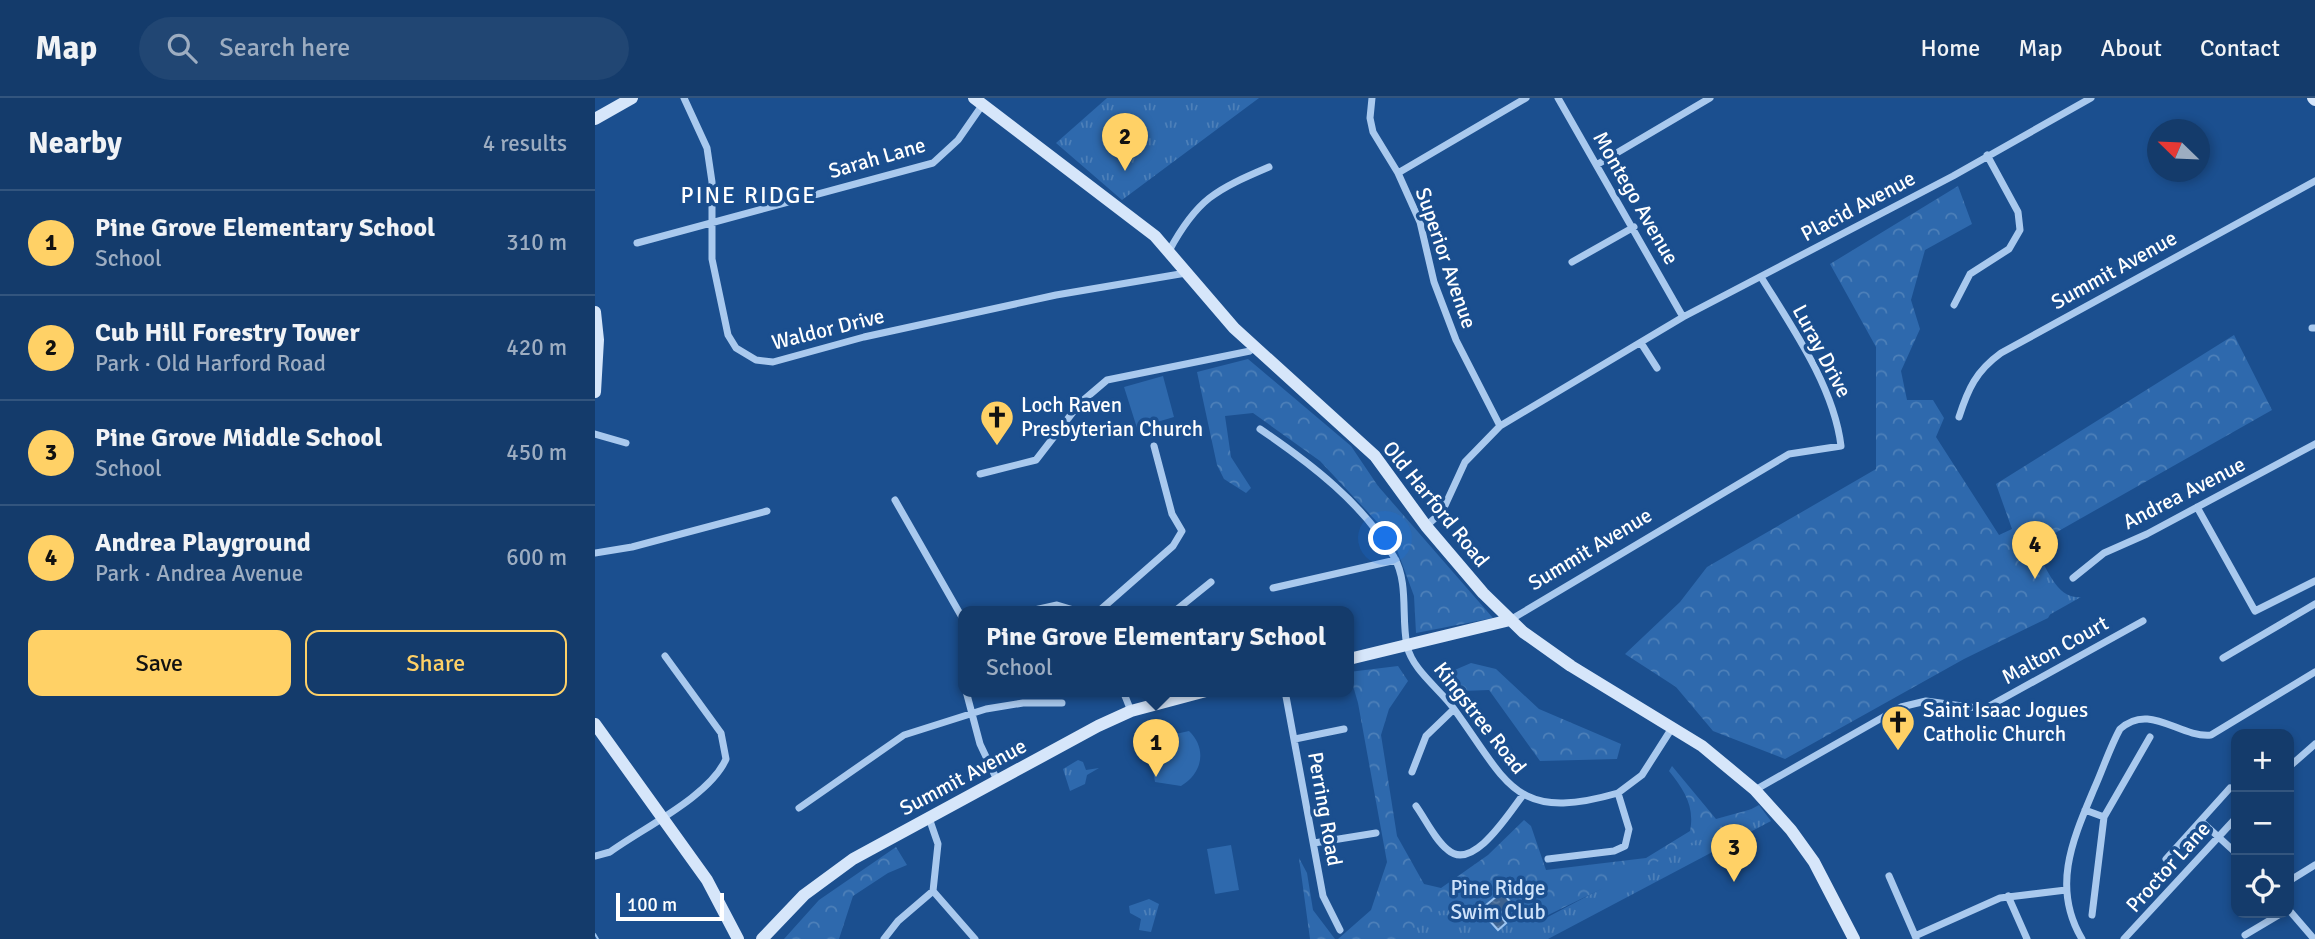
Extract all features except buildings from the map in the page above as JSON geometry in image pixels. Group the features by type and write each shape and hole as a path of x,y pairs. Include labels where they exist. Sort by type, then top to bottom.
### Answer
{"street":[{"path":"595,119 632,98"},
{"name":"Waldor Drive","path":"684,98 708,148 712,259 728,335 742,352 764,362 1056,295 1186,273"},
{"name":"Superior Avenue","path":"1372,98 1370,118 1373,132 1398,173 1420,222 1434,282 1456,340 1500,426"},
{"path":"1398,173 1526,98"},
{"name":"Montego Avenue","path":"1558,98 1683,317"},
{"path":"1598,164 1710,98"},
{"name":"Placid Avenue","path":"1426,526 1442,512 1465,462 1500,426 1683,317 2091,98"},
{"name":"Sarah Lane","path":"636,243 933,163 958,140 979,101"},
{"name":"Old Harford Road","path":"979,101 1119,205 1169,251 1253,348 1375,456 1426,526 1510,620 1564,661 1716,756 1755,790 1782,819 1814,862 1854,939"},
{"path":"1954,305 1970,274 2009,249 2020,230 2018,212 1987,155"},
{"path":"1169,251 1187,218 1205,200 1269,167"},
{"name":"Summit Avenue","path":"1959,417 1969,384 1986,364 2001,353 2315,181"},
{"path":"1572,262 1633,226"},
{"name":"Luray Drive","path":"1761,277 1821,379 1839,423 1841,446"},
{"path":"595,312 598,340 595,392"},
{"path":"1641,343 1657,368"},
{"path":"980,474 1036,460 1080,403 1108,380 1253,348"},
{"path":"1260,429 1341,494 1375,528 1397,560 1405,610 1407,646"},
{"path":"595,433 626,443"},
{"name":"Andrea Avenue","path":"2073,578 2104,553 2315,444"},
{"path":"1105,606 1173,546 1182,531 1172,514 1154,446"},
{"name":"Summit Avenue","path":"1354,658 1510,620 1789,454 1841,446"},
{"path":"895,500 958,609"},
{"path":"2197,507 2255,611 2315,580"},
{"path":"595,553 632,547 767,510"},
{"path":"1273,587 1397,560"},
{"path":"1181,606 1211,583"},
{"path":"2223,658 2315,604"},
{"name":"Malton Court","path":"1755,790 1901,707 1926,702 1984,709 2143,621"},
{"name":"Kingstree Road","path":"1407,646 1420,671 1454,709 1502,779 1523,795 1569,802 1618,793"},
{"path":"595,856 610,852 715,778 727,753 721,733 665,656"},
{"path":"2082,939 2071,916 2066,890 2068,859 2117,734 2129,722 2150,718 2195,734 2211,735 2315,672"},
{"path":"968,697 980,744 997,780"},
{"path":"1126,697 1131,710"},
{"name":"Summit Avenue","path":"762,939 804,895 829,876 928,817 1131,710 1182,697"},
{"name":"Perring Road","path":"1286,697 1323,896 1340,930"},
{"path":"799,808 904,735 1009,704 1062,703"},
{"path":"1412,772 1426,736 1454,709"},
{"path":"595,724 712,888 738,939"},
{"path":"1548,859 1613,851 1625,846 1629,829 1618,793 1643,775 1672,728"},
{"path":"1296,739 1344,729"},
{"path":"2092,915 2103,817 2150,737"},
{"path":"2294,763 2315,744"},
{"path":"2166,859 2230,788"},
{"path":"1416,806 1446,849 1462,856 1471,854 1490,837 1523,795"},
{"path":"2085,810 2103,817"},
{"path":"884,939 898,921 933,891 938,845 928,817"},
{"path":"2201,821 2231,848"},
{"name":"Proctor Lane","path":"2124,939 2231,823"},
{"path":"1314,842 1376,833"},
{"path":"2294,878 2315,865"},
{"path":"1889,876 1916,938 2008,896 2066,890"},
{"path":"933,891 975,939"},
{"path":"2008,896 2027,939"},
{"path":"2294,916 2314,939"},
{"path":"2245,935 2274,918"}],"green space":[{"path":"1107,98 1259,98 1122,200 1056,143"},
{"path":"1958,186 1972,224 1925,250 1911,300 1920,329 1901,371 1907,400 1933,400 1944,418 1936,437 1999,535 2012,529 1996,484 2234,335 2272,410 2034,545 2040,578 2055,606 2048,618 1964,659 1785,759 1713,731 1676,687 1625,654 1680,602 1707,567 1876,469 1876,347 1830,264"},
{"path":"1248,359 1351,446 1378,486 1493,618 1416,633 1414,596 1393,539 1320,461 1253,413 1225,416 1231,457 1251,488 1246,493 1224,479 1217,465 1197,372"},
{"path":"1163,376 1174,417 1137,428 1124,387"},
{"path":"2036,550 2059,588 2073,597 2081,597 2042,619 2007,565"},
{"path":"1471,663 1496,669 1539,709 1621,744 1617,759 1540,761 1489,690 1461,691 1450,672"},
{"path":"1398,666 1408,681 1389,709 1381,735 1397,836 1424,884 1441,888 1488,855 1524,820 1531,826 1546,870 1646,858 1690,831 1690,806 1669,771 1672,766 1716,819 1752,809 1657,862 1542,918 1516,872 1498,875 1462,909 1439,911 1418,926 1407,939 1338,939 1371,910 1387,862 1354,689 1354,671"},
{"path":"1189,731 1200,752 1200,760 1194,774 1181,786 1155,782 1149,746 1153,739"},
{"path":"1078,760 1083,762 1086,770 1099,768 1087,775 1085,784 1070,791 1063,769"},
{"name":"Pine Ridge Swim Club","path":"1759,805 1771,821 1548,939 1393,939 1520,829 1544,919"},
{"path":"1231,845 1239,890 1215,894 1207,849"},
{"path":"896,847 907,865 888,873 853,896 839,939 784,939 819,900"},
{"path":"1299,858 1307,873 1313,910 1335,939 1310,939"},
{"path":"1149,899 1159,904 1151,932 1139,930 1141,919 1130,913 1129,906"}],"water":[{"path":"1502,892 1512,904 1499,914 1506,923 1498,930 1480,910"}],"waterway":[{"path":"595,934 598,939"}],"place":[{"name":"Cub Hill Forestry Tower","path":"1125,171"},
{"name":"Loch Raven Presbyterian Church","path":"997,447"},
{"name":"Andrea Playground","path":"2035,579"},
{"name":"Saint Isaac Jogues Catholic Church","path":"1898,752"},
{"name":"Pine Grove Elementary School","path":"1156,777"},
{"name":"Pine Grove Middle School","path":"1734,882"}],"district":[{"name":"PINE RIDGE","path":"749,195"}]}
